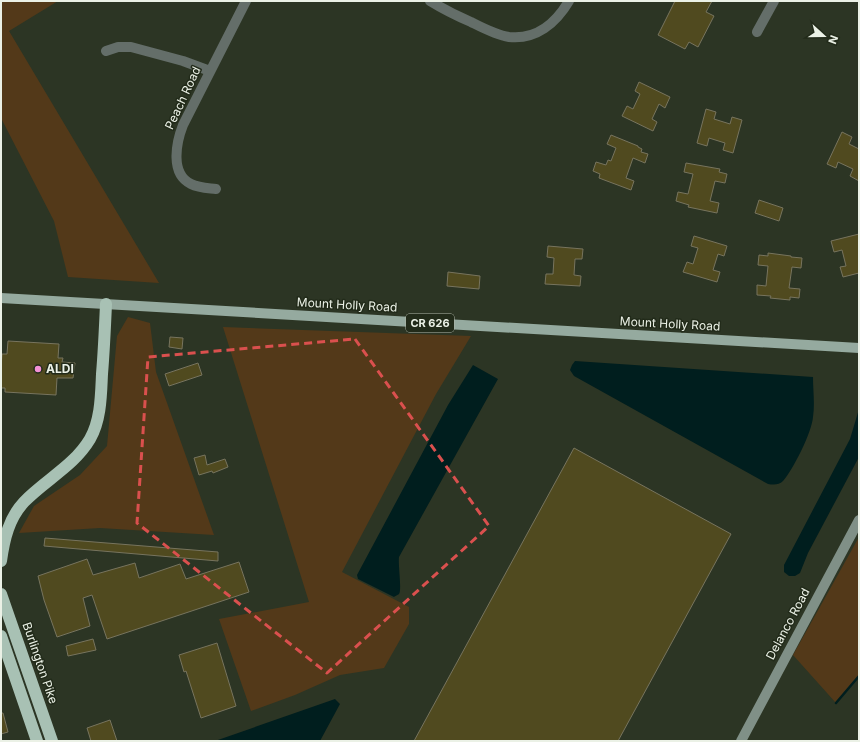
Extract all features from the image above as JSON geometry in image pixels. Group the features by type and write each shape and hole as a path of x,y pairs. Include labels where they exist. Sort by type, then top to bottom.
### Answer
{"highway":[{"path":"1,561 6,532 23,503 83,450 91,438 99,410 106,304"},
{"name":"Burlington Pike","path":"1,594 52,741"},
{"path":"1,636 37,741"}],"main road":[{"name":"Mount Holly Road","path":"1,298 859,348"}],"street":[{"name":"Peach Road","path":"216,189 196,186 190,184 184,179 177,164 176,155 179,135 246,1"},
{"path":"430,1 489,30 509,37 518,37 538,32 547,27 561,13 569,1"},
{"path":"757,32 774,1"},
{"path":"106,51 118,47 131,47 183,61 210,71"},
{"name":"Delanco Road","path":"741,741 859,520"}],"highlighted area":[{"path":"355,339 489,526 327,673 137,523 148,357"}],"shaded area":[{"path":"1,1 58,1 9,31 159,283 68,277 54,221 1,118"},
{"path":"128,317 150,323 156,372 214,535 100,528 19,533 34,506 80,475 107,446 117,336"},
{"path":"223,327 471,336 436,394 342,572 409,607 409,624 384,668 340,675 295,695 251,711 219,619 309,602"},
{"path":"859,537 859,676 836,703 793,655"}],"water":[{"path":"575,361 813,377 814,407 812,424 801,450 787,476 780,483 774,485 768,484 574,376 570,370"},
{"path":"473,365 498,379 399,557 400,592 394,597 358,579 357,575 448,405"},
{"path":"859,409 859,457 808,553 800,573 795,576 789,576 784,572 784,565 850,439"},
{"path":"335,699 340,704 320,741 215,741"}],"building":[{"path":"675,1 712,1 706,12 714,16 698,47 689,42 685,49 658,35"},
{"path":"639,82 670,97 665,108 659,104 652,119 657,122 653,131 622,116 627,106 633,109 640,94 635,91"},
{"path":"706,109 716,112 714,119 730,124 732,117 742,120 733,153 723,150 725,143 709,138 707,146 697,143"},
{"path":"842,132 852,137 849,144 859,149 859,181 850,176 853,169 838,162 836,168 827,164"},
{"path":"611,135 638,146 642,149 641,152 648,154 645,163 633,158 626,178 634,181 631,190 599,178 600,174 593,171 596,162 606,165 608,160 611,161 616,148 607,144"},
{"path":"686,163 720,169 719,172 727,174 725,183 715,181 710,201 719,203 717,213 688,207 689,205 676,201 678,192 688,194 693,174 684,172"},
{"path":"759,200 783,208 779,221 755,213"},
{"path":"859,234 859,273 843,277 840,267 846,266 842,250 834,252 831,241"},
{"path":"694,236 727,246 724,256 718,254 713,270 720,272 717,282 683,272 687,262 693,264 698,248 691,246"},
{"path":"548,246 583,249 582,259 575,259 574,275 581,276 580,286 545,284 546,274 553,274 554,258 547,257"},
{"path":"768,253 802,258 801,268 792,267 789,288 800,289 799,298 790,297 790,300 757,295 757,285 766,286 768,266 758,265 759,255 768,256"},
{"path":"448,272 480,276 479,289 447,286"},
{"path":"170,337 183,338 182,349 169,347"},
{"name":"ALDI","path":"8,341 59,344 58,358 63,358 62,362 75,363 73,378 57,378 56,395 5,392 5,388 1,388 1,368 2,354 7,354"},
{"path":"198,363 202,375 169,386 165,374"},
{"path":"574,448 731,534 618,741 414,741"},
{"path":"205,455 207,465 225,459 228,467 213,473 212,471 199,475 194,458"},
{"path":"45,538 218,552 218,561 44,546"},
{"path":"87,559 93,575 135,563 139,578 180,564 186,579 239,562 249,592 107,639 92,595 83,598 90,626 57,637 44,600 38,576"},
{"path":"93,639 96,650 68,656 66,646"},
{"path":"217,643 236,706 201,718 186,671 184,672 179,655"},
{"path":"1,713 3,713 8,732 1,734"},
{"path":"110,720 117,741 91,741 87,728"}],"waterway":[{"path":"836,703 859,676"}],"place":[{"name":"ALDI","path":"38,369"}]}
